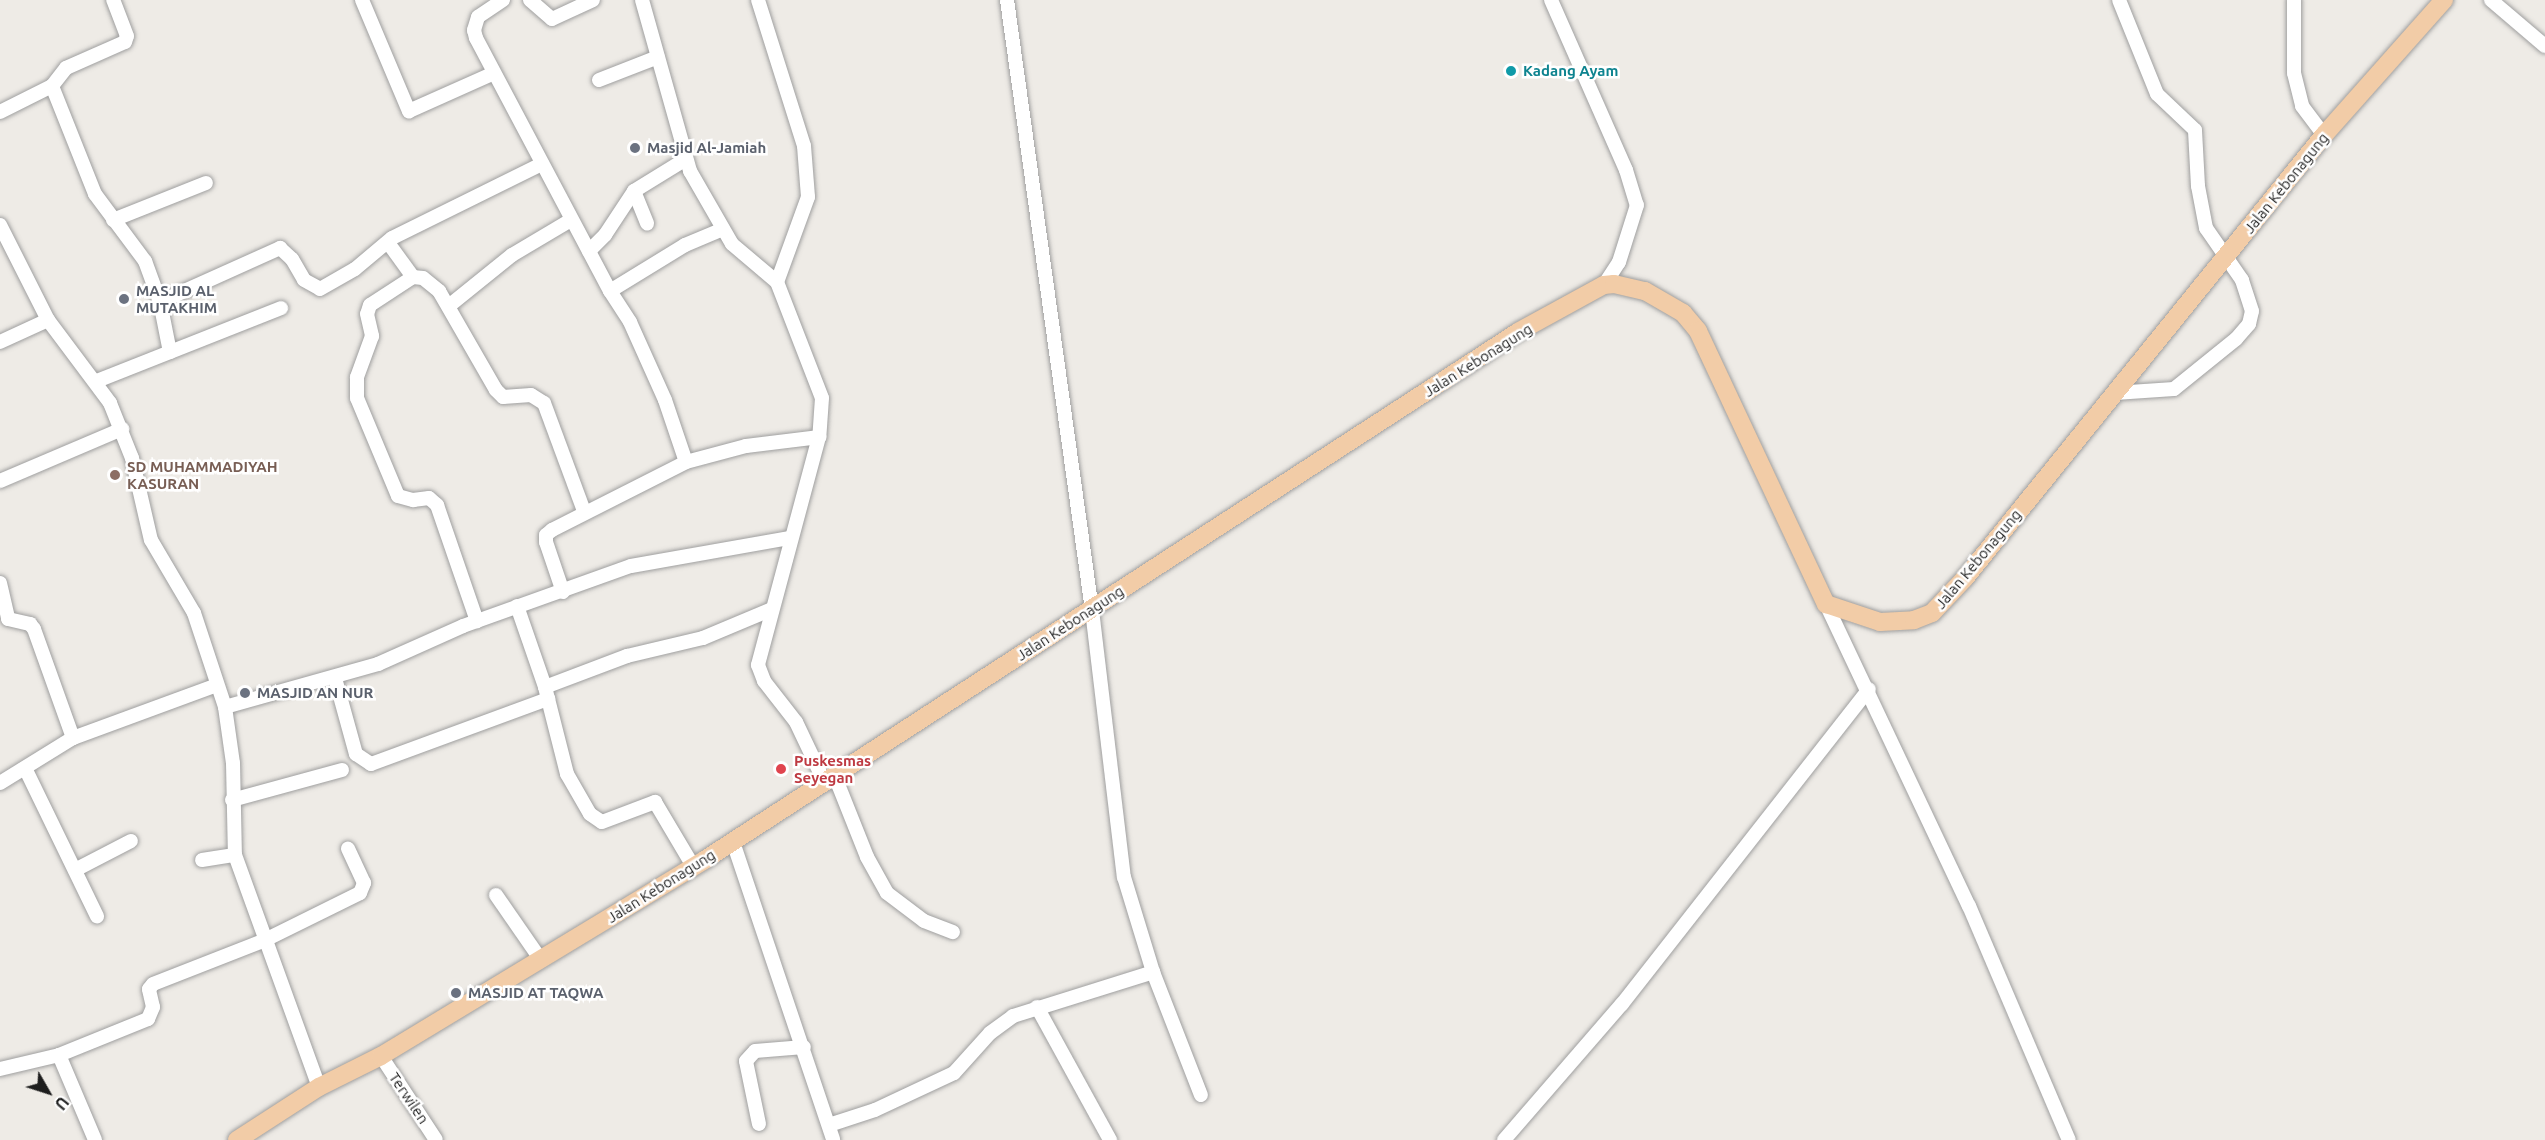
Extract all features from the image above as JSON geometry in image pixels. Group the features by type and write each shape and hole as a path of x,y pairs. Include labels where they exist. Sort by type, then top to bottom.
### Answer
{"main road":[{"name":"Jalan Kebonagung","path":"1826,604 1880,622 1914,620 1932,613 2115,393 2324,135 2444,0"},
{"path":"1604,285 1614,284 1645,291 1683,313 1698,331 1826,604"},
{"name":"Jalan Kebonagung","path":"237,1140 319,1087 381,1056 733,842 829,777 1092,610 1518,332 1604,285"}],"street":[{"path":"0,112 52,86 66,68 124,42 127,36 113,0"},
{"path":"362,0 409,111 494,73"},
{"path":"503,0 478,17 474,30 542,164 610,291 624,311 651,368 686,462"},
{"path":"530,0 552,19 593,0"},
{"path":"642,0 686,159 732,244 777,282 821,388 819,437 770,610 759,656 761,674 796,722 829,777 887,893 924,921 952,932"},
{"path":"758,0 805,155 808,197 777,282"},
{"path":"1007,0 1092,610 1124,877 1154,972 1201,1095"},
{"path":"1551,0 1626,170 1636,205 1619,262 1604,285"},
{"path":"2115,393 2170,391 2224,350 2249,324 2252,311 2248,292 2206,228 2198,186 2196,130 2157,94 2119,0"},
{"path":"2294,0 2294,73 2302,106 2324,135"},
{"path":"2491,0 2545,45"},
{"path":"599,80 658,57"},
{"path":"52,86 86,176 112,220 145,261 160,302 170,352"},
{"path":"589,251 596,247 634,191 686,159"},
{"path":"160,302 280,248 292,259 304,280 320,289 339,280 389,244 392,238 542,164"},
{"path":"112,220 207,183"},
{"path":"634,191 647,224"},
{"path":"450,305 512,255 572,220"},
{"path":"0,225 48,320 97,381 122,429 151,540 194,613 225,707 233,763 232,800 235,855 263,940 319,1087"},
{"path":"610,291 685,245 723,230"},
{"path":"389,244 413,277 431,282 450,305 496,390 503,397 531,395 544,403 584,511"},
{"path":"413,277 370,305 367,314 372,336 358,369 357,398 398,496 404,500 429,498 437,505 477,621"},
{"path":"97,381 281,308"},
{"path":"0,342 48,320"},
{"path":"0,481 122,429"},
{"path":"563,592 546,535 584,511 686,462 746,446 819,437"},
{"path":"225,707 335,678 397,656 477,621 632,566 789,538"},
{"path":"0,584 8,620 30,624 34,629 73,738"},
{"path":"1826,604 1869,689 2069,1140"},
{"path":"517,606 546,693 567,774 593,819 608,821 655,802 693,866"},
{"path":"335,678 356,754 371,764 546,693 627,656 703,638 770,610"},
{"path":"0,783 73,738 217,685"},
{"path":"1504,1140 1622,1004 1869,689"},
{"path":"25,768 97,916"},
{"path":"232,800 342,770"},
{"path":"75,870 131,841"},
{"path":"733,842 804,1047 833,1140"},
{"path":"0,1069 59,1055 148,1019 153,1007 149,989 153,984 263,940 362,891 364,883 348,849"},
{"path":"202,860 235,855"},
{"path":"496,895 541,960"},
{"path":"829,1125 875,1110 954,1073 990,1033 1013,1016 1154,972"},
{"path":"1037,1007 1110,1140"},
{"path":"759,1124 746,1061 755,1051 804,1047"},
{"path":"59,1055 95,1140"},
{"name":"Terwilen","path":"381,1056 436,1140"}],"place":[{"name":"Kadang Ayam","path":"1511,71"},
{"name":"Masjid Al-Jamiah","path":"635,148"},
{"name":"MASJID AL MUTAKHIM","path":"124,299"},
{"name":"SD MUHAMMADIYAH KASURAN","path":"115,475"},
{"name":"MASJID AN NUR","path":"245,693"},
{"name":"Puskesmas Seyegan","path":"781,769"},
{"name":"MASJID AT TAQWA","path":"456,993"}]}
